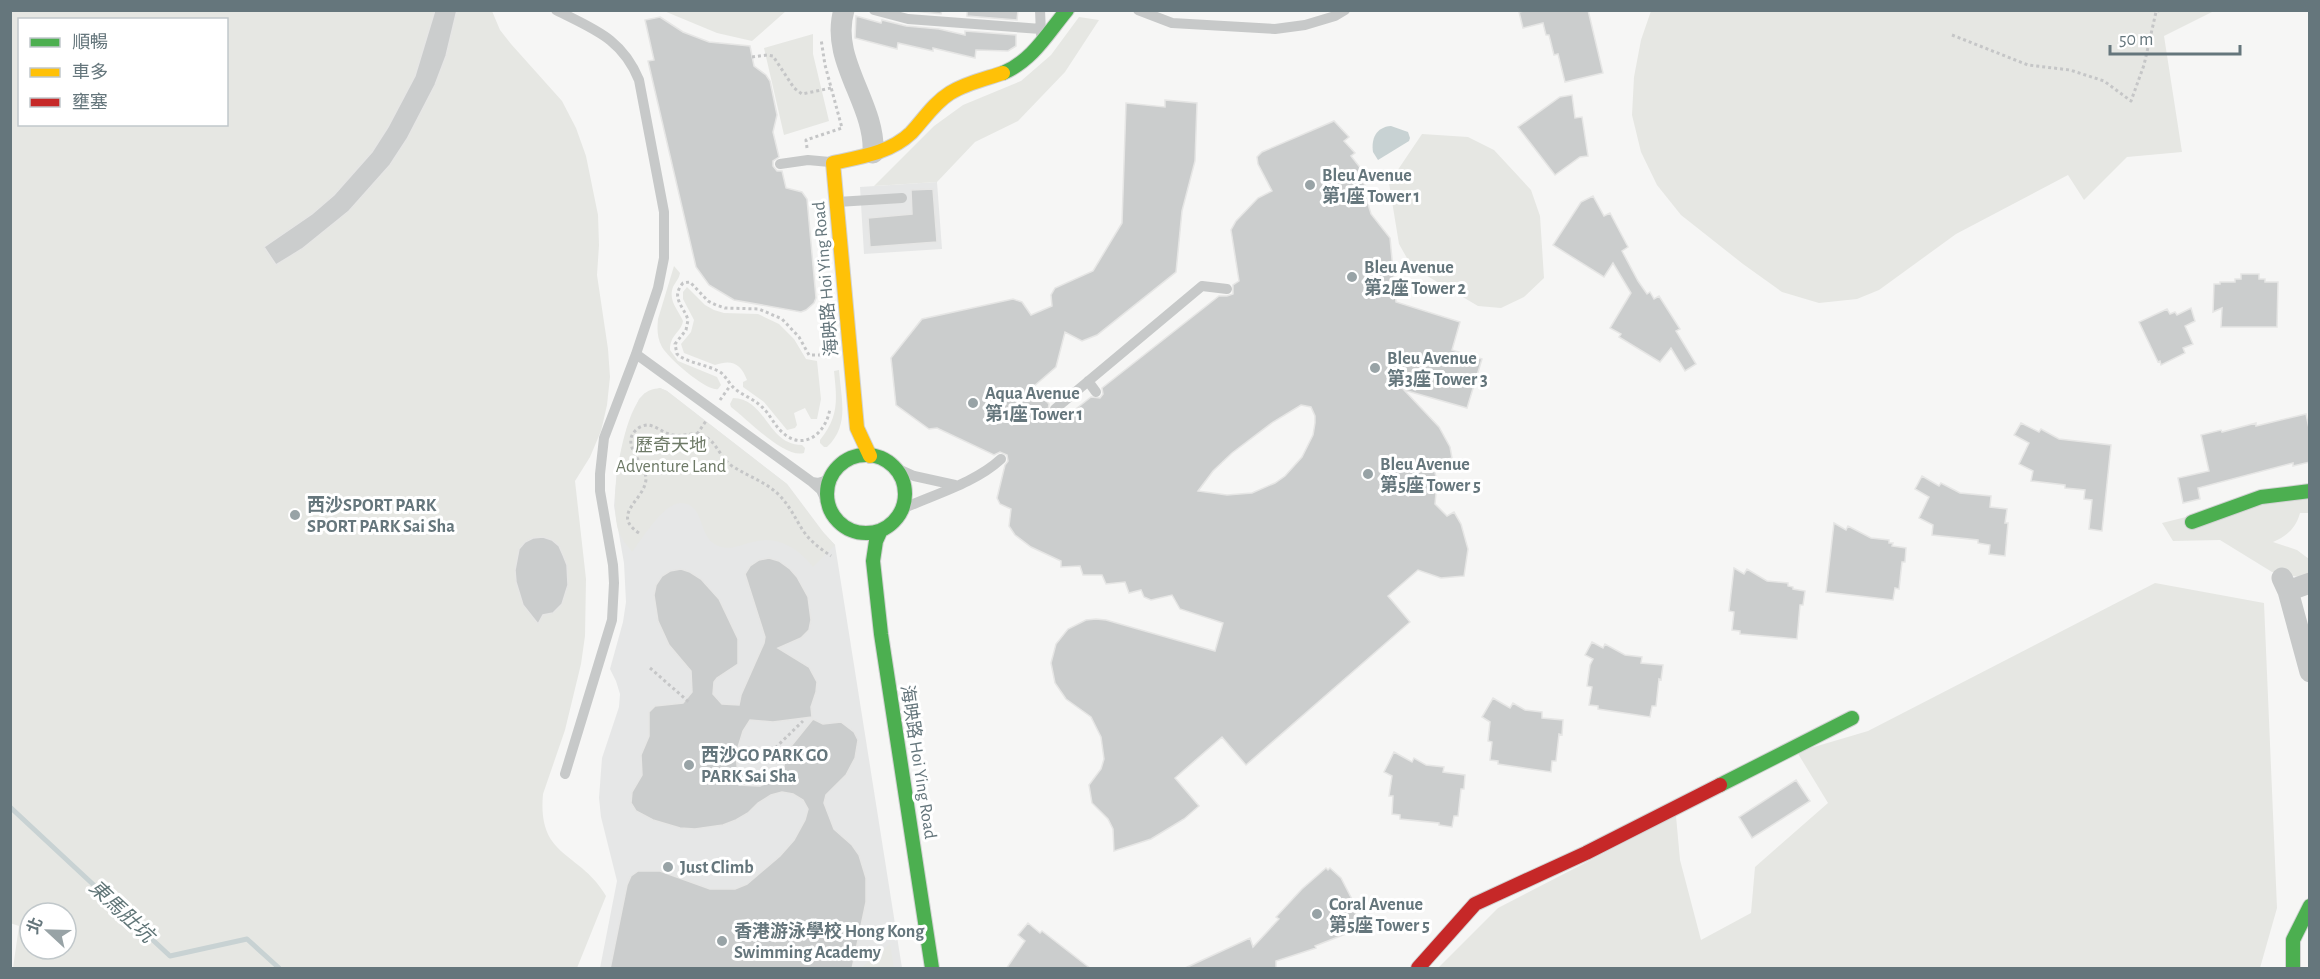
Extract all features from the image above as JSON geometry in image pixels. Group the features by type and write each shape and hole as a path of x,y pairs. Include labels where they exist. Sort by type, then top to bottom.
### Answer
{"street":[{"path":"844,10 840,35 870,122 874,142 873,153"},
{"path":"833,163 886,149 903,140 932,107 951,92 1019,65 1028,59 1041,36 1067,10"},
{"name":"海映路 Hoi Ying Road","path":"833,163 857,428 870,456"},
{"name":"海映路 Hoi Ying Road","path":"831,478 844,463 857,428"},
{"path":"844,463 856,457 870,456 883,459 894,467 904,487 902,510 891,524 869,533 853,531"},
{"path":"830,510 828,490 831,478"},
{"path":"2192,522 2261,497 2310,491"},
{"name":"海映路 Hoi Ying Road","path":"830,510 837,520 853,531 873,561"},
{"name":"海映路 Hoi Ying Road","path":"881,530 876,540 873,561 881,634 932,969"},
{"path":"2310,583 2285,584 2310,672"},
{"path":"1418,969 1475,903 1586,853 1852,718"},
{"path":"2293,969 2293,940 2310,906"}],"lane":[{"path":"556,10 612,40 624,51 639,80 664,212 665,243 658,288 636,354 609,421 601,456 600,491 614,583 612,620 565,774"},
{"path":"874,10 908,20 1041,36 1040,10"},
{"path":"1138,10 1172,23 1275,29 1305,25 1335,16 1345,10"},
{"path":"780,164 808,160 833,163"},
{"path":"837,202 902,198"},
{"path":"1055,409 1203,286 1227,290"},
{"path":"636,354 812,482 821,490 830,510"},
{"path":"1088,381 1096,392"},
{"path":"902,510 972,481 1001,459"},
{"path":"894,467 914,476 956,486"},
{"path":"812,482 818,483 831,478"}],"path":[{"path":"1952,35 2028,65 2070,70 2104,81 2131,101 2144,65 2156,12 2160,10"},
{"path":"752,57 773,56 794,88 802,94 831,88"},
{"path":"808,160 806,140 842,128"},
{"path":"826,344 827,356 813,356 806,352 791,327 771,313 759,309 725,308 716,305 708,301 690,282 683,283 678,290 678,300 688,320 686,330 677,339 678,354 686,360 721,373 731,386 761,406 780,431 788,437 807,440 824,429 831,400"},
{"path":"639,533 633,529 628,514 630,507 643,491 646,474 631,447 631,438 635,430 643,425 652,425 666,434 691,433 702,435 712,441 732,466 756,477 781,497 813,542 831,556"},
{"path":"650,668 690,703"},
{"path":"771,752 803,721"}],"shaded area":[{"path":"1391,126 1408,132 1409,141 1378,160 1373,152 1374,138 1378,131"},
{"path":"937,182 942,249 864,254 860,187"},
{"name":"西沙GO PARK GO PARK Sai Sha","path":"660,388 667,391 787,484 835,545 902,968 600,968 617,881 601,817 599,798 602,758 619,707 620,694 610,669 626,602 624,563 614,506 617,468 627,428 639,399 645,393"}],"green space":[{"path":"1651,10 2214,11 2164,36 2182,152 2127,157 2084,200 2068,175 1956,234 1879,290 1857,299 1819,303 1782,292 1743,264 1681,215 1657,185 1641,152 1632,115 1634,77 1641,40"},
{"name":"西沙SPORT PARK SPORT PARK Sai Sha","path":"10,11 492,11 500,30 562,101 576,128 586,156 598,215 597,275 610,377 601,431 590,457 575,481 586,579 585,636 581,664 565,730 543,794 543,815 553,843 596,881 606,896 577,968 13,968 18,933 18,961 78,961 78,901 18,901 18,926 10,923"},
{"path":"664,11 786,11 752,41 717,33"},
{"path":"1079,17 1099,20 1065,72 1018,121 975,142 937,182 874,186 934,126 963,105 1021,81 1051,55"},
{"path":"813,34 813,54 829,121 784,135 764,48"},
{"path":"1422,134 1468,137 1494,150 1531,190 1540,216 1544,278 1524,297 1501,308 1478,306 1412,267 1399,244 1389,183"},
{"path":"674,266 680,273 673,287 672,297 683,321 672,340 670,350 678,361 717,377 721,385 718,389 705,385 679,366 662,347 659,340 658,319"},
{"path":"687,287 705,305 714,310 724,313 758,314 779,324 794,339 806,359 817,361 821,399 817,419 811,419 805,408 794,413 797,425 787,430 764,402 743,387 743,382 747,380 738,366 726,362 715,365 684,353 681,344 691,332 694,320 683,299 683,292"},
{"path":"839,370 841,421 834,439 827,447 824,447 820,440 834,415 836,399 834,371"},
{"name":"歷奇天地 Adventure Land","path":"660,388 667,391 787,484 835,545 813,567 794,549 770,540 733,547 718,546 708,538 693,508 688,504 680,503 673,505 660,516 632,552 620,535 616,519 616,482 619,461 623,440 635,406 645,393"},
{"path":"733,398 744,400 753,406 781,438 790,443 802,445 805,448 804,453 787,450 766,437 731,407"},
{"path":"2309,492 2309,513 2300,513 2290,531 2273,542 2297,550 2309,559 2309,573 2303,578 2272,572 2220,540 2173,541 2162,523 2214,510"},
{"path":"2155,583 2264,603 2277,908 2260,968 1438,968 1498,908 1676,816 1680,860 1701,940 1751,913 1755,867 1828,803 1797,752 1868,731"},
{"path":"890,944 894,968 861,968"}],"building":[{"path":"435,10 457,10 446,56 435,85 407,139 390,165 349,211 302,249 276,265 264,247 312,214 334,195 372,152 388,127 415,76"},
{"path":"905,10 942,10 941,14"},
{"path":"967,10 1018,10 1017,20 967,16"},
{"path":"1588,10 1603,73 1565,82 1558,54 1554,55 1543,23 1523,28 1519,12"},
{"path":"856,16 881,23 882,20 965,35 965,31 1016,35 1016,46 1008,51 976,50 975,58 898,43 897,49 855,38"},
{"path":"660,17 683,32 709,42 750,46 754,66 770,81 777,115 773,132 779,157 773,161 773,166 777,171 782,171 786,188 802,192 807,199 816,298 806,310 801,312 734,300 709,285 696,267 648,61 654,60 645,20"},
{"path":"1572,95 1575,118 1582,117 1588,156 1580,157 1555,175 1518,127 1560,97"},
{"path":"1165,100 1197,103 1195,161 1182,211 1176,272 1097,335 1082,341 1065,332 1056,367 1033,387 1049,404 1050,414 1059,415 1063,419 1091,397 1100,398 1103,394 1102,388 1219,296 1233,294 1233,285 1239,281 1231,230 1236,221 1258,198 1272,191 1258,164 1257,157 1262,152 1334,121 1349,137 1344,141 1355,153 1351,156 1362,170 1358,172 1369,193 1365,194 1371,214 1390,238 1396,302 1460,322 1452,350 1482,359 1467,408 1404,390 1439,427 1450,447 1452,458 1433,463 1437,482 1435,504 1447,516 1454,512 1461,524 1468,549 1464,576 1441,578 1418,570 1388,596 1410,622 1246,765 1222,737 1175,778 1199,806 1184,819 1151,839 1114,851 1113,829 1108,819 1092,803 1089,785 1101,769 1104,759 1101,737 1091,717 1066,699 1055,683 1051,663 1056,644 1068,629 1086,620 1096,619 1215,651 1223,623 1180,609 1172,595 1151,600 1144,597 1141,590 1129,593 1125,582 1106,584 1102,575 1083,575 1080,566 1061,567 1061,561 1031,547 1015,535 1009,526 1011,509 1000,504 997,498 1008,461 1007,455 1000,452 994,455 937,428 929,429 896,405 891,358 922,319 1013,299 1022,302 1031,315 1052,306 1051,295 1055,288 1093,271 1122,223 1126,103 1165,107","holes":["1301,405 1311,407 1315,416 1313,435 1302,457 1285,476 1252,493 1227,495 1198,491 1213,471 1232,453 1273,422"]},
{"path":"933,189 937,242 870,247 868,218 912,214 911,190"},
{"path":"1593,196 1604,216 1610,213 1628,247 1622,251 1638,281 1647,294 1650,292 1654,299 1659,296 1680,329 1676,331 1696,364 1685,371 1671,348 1660,362 1619,337 1621,334 1610,328 1631,293 1613,263 1604,277 1553,245 1581,202"},
{"path":"2241,274 2259,274 2259,279 2265,279 2265,282 2278,282 2277,327 2221,327 2222,308 2213,312 2214,284 2235,282 2235,279 2241,279"},
{"path":"2191,308 2195,321 2185,326 2193,344 2183,348 2185,353 2161,365 2139,322 2167,309 2170,314 2175,312 2177,315"},
{"path":"2306,414 2310,433 2310,462 2293,466 2293,463 2198,488 2200,499 2183,503 2178,478 2209,471 2201,435 2256,423 2256,426"},
{"path":"2021,423 2039,432 2041,429 2059,439 2111,445 2102,531 2089,529 2092,500 2084,499 2085,490 2031,481 2033,471 2019,464 2029,443 2014,435"},
{"path":"1922,476 1939,486 1941,483 1960,493 1991,496 1990,507 2007,509 2005,556 1989,554 1990,545 1978,543 1978,540 1932,535 1933,525 1919,518 1929,497 1915,489"},
{"path":"1834,523 1846,530 1848,526 1871,538 1889,540 1889,543 1893,543 1892,546 1906,548 1899,589 1895,588 1893,600 1826,592"},
{"path":"543,537 559,546 567,565 568,585 562,604 553,613 543,615 538,624 523,605 515,570 519,549 533,538"},
{"name":"西沙GO PARK GO PARK Sai Sha","path":"769,558 779,561 790,569 808,597 811,620 809,630 801,638 778,648 809,667 817,682 816,692 811,707 812,717 773,722 750,720 743,731 736,754 739,785 760,786 776,779 782,773 792,745 813,719 823,724 841,722 854,732 858,740 855,758 846,775 826,795 824,803 834,829 852,845 859,855 866,878 866,902 852,969 610,969 627,885 631,876 638,871 660,871 710,889 735,889 747,884 780,856 794,840 805,820 808,809 803,800 793,794 782,792 771,795 736,820 723,825 695,829 680,828 653,820 636,811 631,803 632,792 642,775 641,755 649,736 649,712 655,706 683,703 692,692 691,671 669,645 658,621 654,595 656,585 662,576 670,571 681,569 701,579 719,599 738,639 738,664 717,678 714,682 713,694 722,704 739,705 765,637 745,574 750,566 759,560"},
{"path":"1734,568 1744,574 1747,569 1767,581 1788,583 1788,586 1793,589 1805,591 1803,605 1800,605 1797,639 1740,634 1740,631 1732,630 1734,612 1729,611"},
{"path":"1592,642 1603,648 1605,644 1625,655 1642,657 1641,663 1663,665 1656,706 1652,706 1650,717 1598,709 1598,706 1589,705 1592,687 1587,686 1593,659 1585,655"},
{"path":"1493,698 1510,708 1513,703 1525,710 1542,712 1542,718 1563,720 1556,761 1552,761 1551,772 1498,764 1498,761 1490,760 1492,742 1488,741 1490,722 1482,717"},
{"path":"1394,752 1412,762 1414,758 1426,765 1444,767 1443,772 1465,775 1458,816 1454,816 1452,827 1439,825 1439,823 1400,819 1400,815 1392,814 1393,796 1389,796 1392,776 1384,772"},
{"path":"1796,780 1810,801 1752,838 1739,817"},
{"path":"1326,868 1328,870 1330,868 1341,878 1357,909 1354,910 1361,928 1315,946 1316,948 1276,961 1276,969 1183,969 1250,938 1253,947 1279,919 1276,917"},
{"path":"1028,923 1091,969 1006,969 1025,941 1018,935"}],"waterway":[{"name":"東馬肚坑","path":"10,807 170,956 247,939 279,968"}],"traffic: fast":[{"path":"1003,73 1014,68 1031,54 1067,10"},
{"path":"866,455 881,458 893,467 902,479 905,494 902,509 893,521 881,530 866,533 851,530 839,521 830,509 827,494 830,479 839,467 851,458 866,455"},
{"path":"2192,522 2261,497 2310,491"},
{"path":"881,530 876,541 873,561 881,634 932,968"},
{"path":"1720,785 1852,718"},
{"path":"2293,968 2293,940 2310,906"}],"traffic: slow":[{"path":"870,456 857,428 833,163 864,156 894,145 911,133 934,106 950,93 1003,73"}],"traffic: jam":[{"path":"1418,968 1475,904 1586,853 1720,785"}],"place":[{"name":"Bleu Avenue 第1座 Tower 1","path":"1310,185"},
{"name":"Bleu Avenue 第2座 Tower 2","path":"1352,277"},
{"name":"Bleu Avenue 第3座 Tower 3","path":"1375,368"},
{"name":"Aqua Avenue 第1座 Tower 1","path":"973,403"},
{"name":"Bleu Avenue 第5座 Tower 5","path":"1368,474"},
{"name":"西沙SPORT PARK SPORT PARK Sai Sha","path":"295,515"},
{"name":"西沙GO PARK GO PARK Sai Sha","path":"689,765"},
{"name":"Just Climb","path":"668,867"},
{"name":"Coral Avenue 第5座 Tower 5","path":"1317,914"},
{"name":"香港游泳學校 Hong Kong Swimming Academy","path":"722,941"}]}
